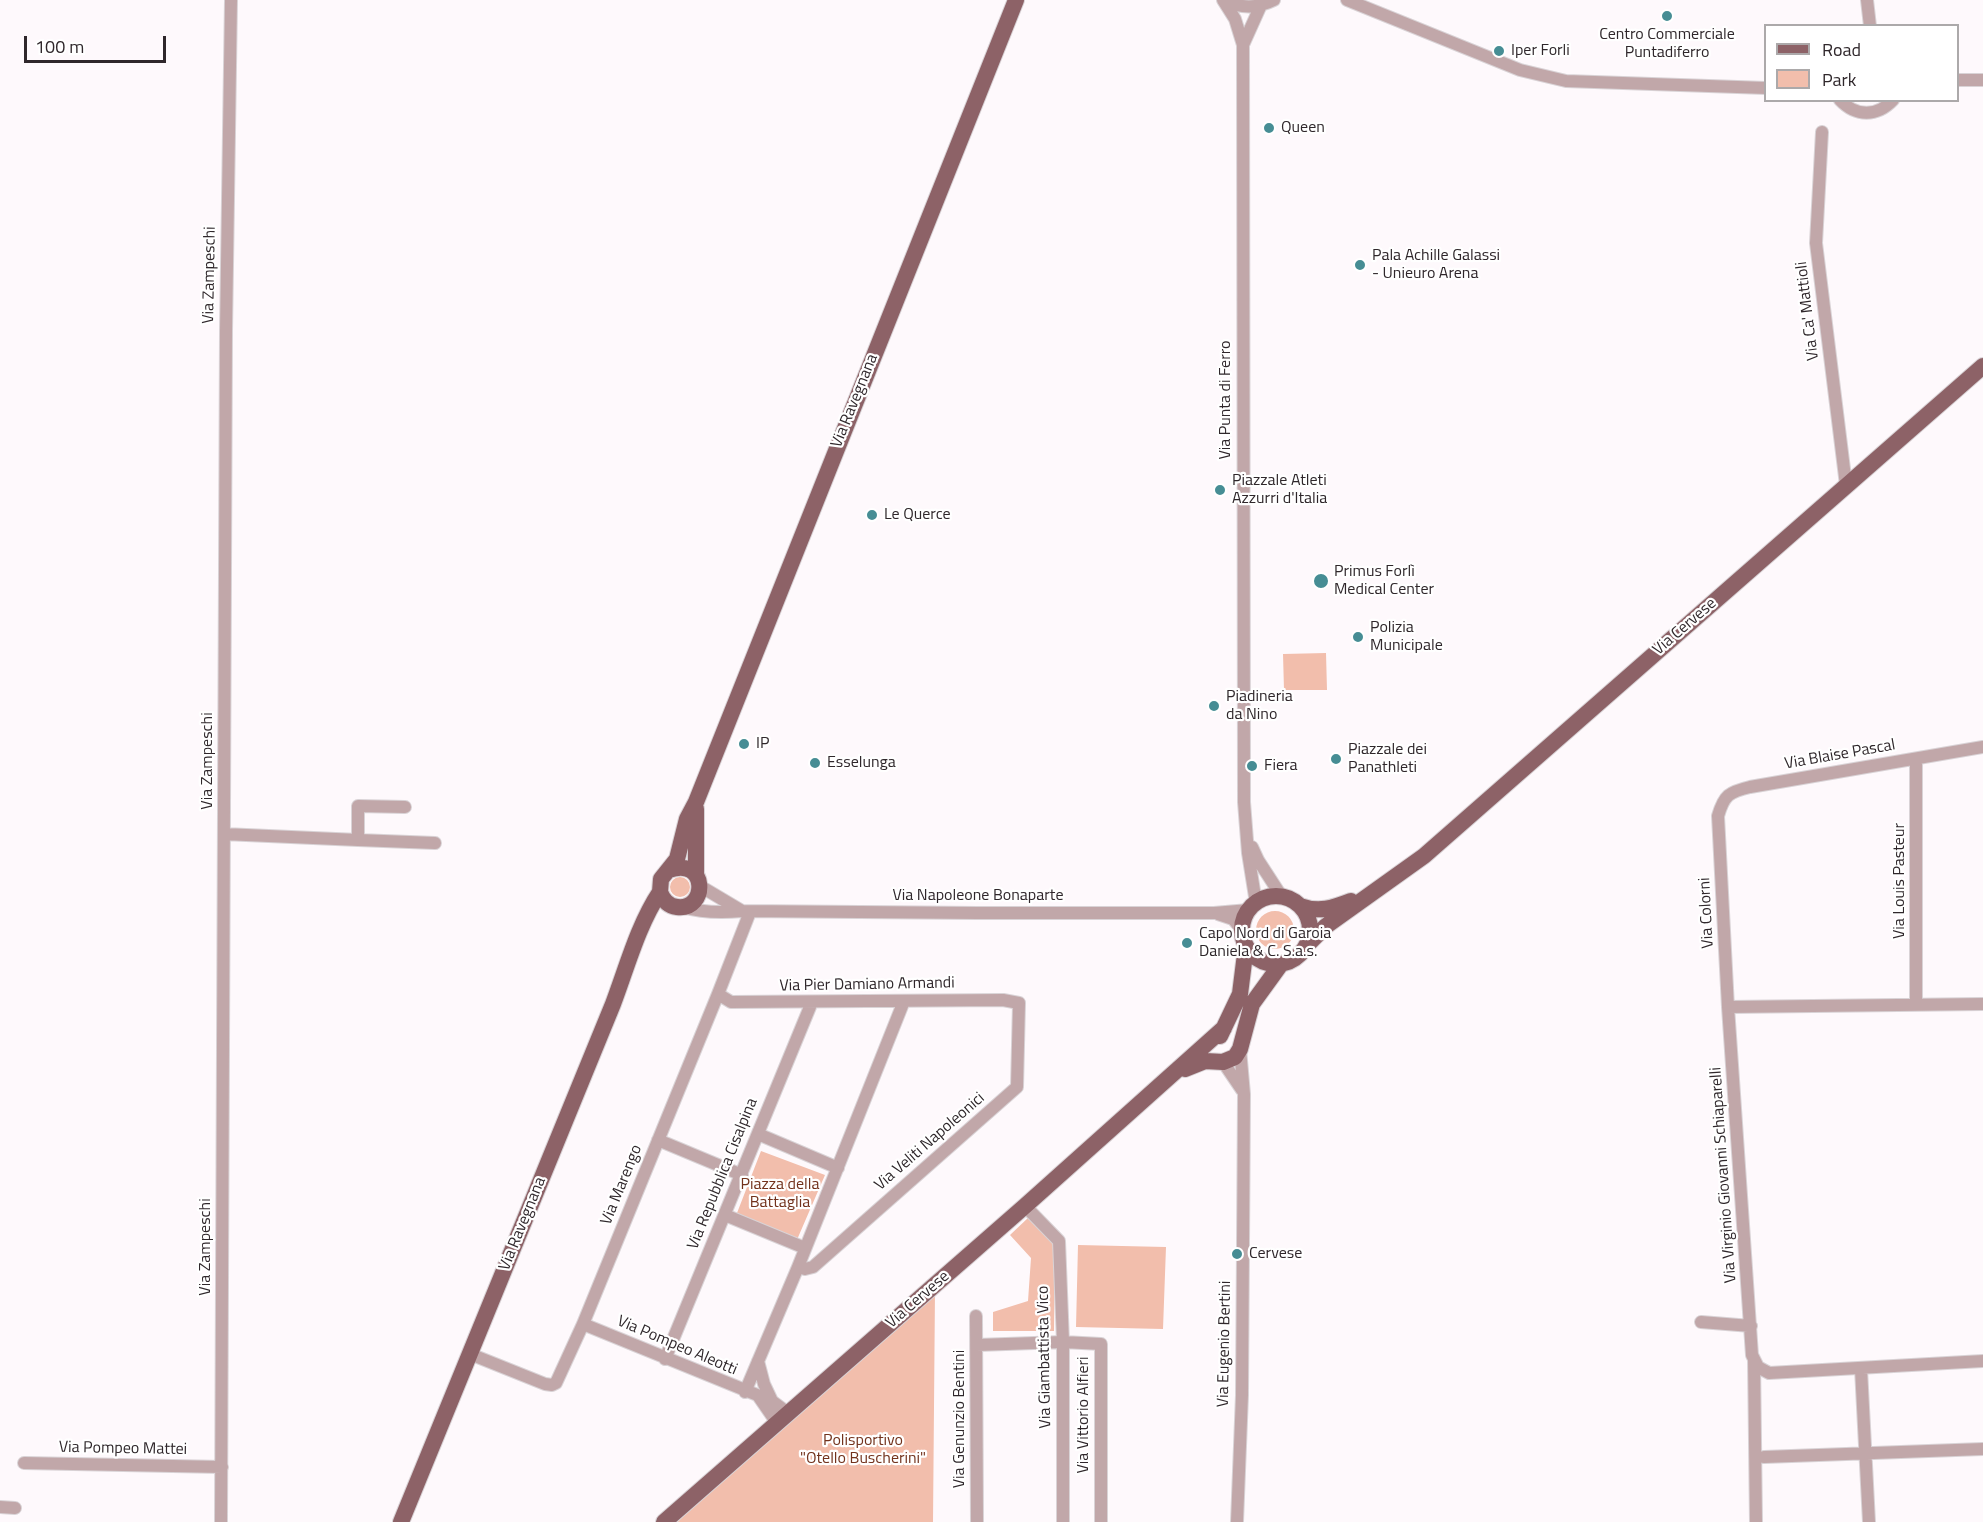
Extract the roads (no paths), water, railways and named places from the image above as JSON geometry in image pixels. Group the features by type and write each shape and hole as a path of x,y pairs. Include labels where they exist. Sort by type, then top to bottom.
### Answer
{"main road":[{"name":"Via Ravegnana","path":"669,870 677,859 687,819 696,802 1016,0"},
{"name":"Via Cervese","path":"1240,1048 1252,1004 1281,964 1295,958 1326,926 1424,856 1983,366"},
{"name":"Via Ravegnana","path":"696,802 698,880"},
{"path":"642,926 658,914 678,907 696,899 698,880 686,868 677,867 669,870 661,879 660,892 665,901 678,907"},
{"name":"Via Cervese","path":"1282,897 1312,910 1324,910 1384,885"},
{"name":"Via Ravegnana","path":"402,1522 609,1015 642,926 660,892"},
{"path":"1253,906 1270,897 1282,897"},
{"name":"Via Cervese","path":"1223,1062 1218,1056 1217,1048 1240,994 1245,917 1253,906"},
{"path":"1300,906 1310,924 1307,945"},
{"path":"1244,938 1250,953 1262,962 1281,964"},
{"name":"Via Cervese","path":"664,1522 1026,1206 1224,1028"},
{"path":"1223,1062 1235,1057 1240,1048"},
{"name":"Via Cervese","path":"1171,1076 1199,1062 1223,1062"}],"street":[{"name":"Via Zampeschi","path":"221,1522 225,343 231,0"},
{"path":"1224,0 1249,7 1274,0"},
{"path":"1224,0 1235,19 1243,45"},
{"path":"1347,0 1520,70 1566,81 1764,88"},
{"path":"1862,24 1867,4"},
{"path":"1867,4 1870,24"},
{"name":"Via Punta di Ferro","path":"1253,906 1244,820 1243,45 1261,5"},
{"path":"1959,80 1983,80"},
{"path":"1842,102 1852,110 1866,114 1881,110 1891,102"},
{"name":"Via Ca' Mattioli","path":"1822,132 1816,243 1846,485"},
{"name":"Via Blaise Pascal","path":"1718,816 1722,801 1733,791 1983,747"},
{"name":"Via Louis Pasteur","path":"1916,759 1916,1004"},
{"path":"358,840 358,806 405,807"},
{"name":"Via Colorni","path":"1718,816 1728,1007"},
{"path":"224,834 435,843"},
{"name":"Via Punta di Ferro","path":"1246,836 1258,860 1282,897"},
{"name":"Via Napoleone Bonaparte","path":"698,880 746,911"},
{"name":"Via Napoleone Bonaparte","path":"678,907 704,912 1214,913 1253,906"},
{"name":"Via Marengo","path":"470,1354 545,1384 556,1383 583,1324 718,994 746,911"},
{"name":"Via Napoleone Bonaparte","path":"1214,913 1233,919 1244,938"},
{"name":"Via Pier Damiano Armandi","path":"718,994 731,1002 1003,1000 1019,1003"},
{"path":"745,1392 798,1267 904,1001"},
{"name":"Via Repubblica Cisalpina","path":"665,1359 812,1002"},
{"name":"Via Veliti Napoleonici","path":"798,1267 805,1269 813,1267 1017,1087 1019,1003"},
{"path":"1728,1007 1983,1004"},
{"name":"Via Virginio Giovanni Schiaparelli","path":"1728,1007 1754,1359 1756,1522"},
{"name":"Via Eugenio Bertini","path":"1237,1522 1242,1395 1244,1094 1240,1048"},
{"path":"1223,1062 1244,1094"},
{"path":"758,1134 838,1168"},
{"path":"658,1140 742,1175"},
{"name":"Via Giambattista Vico","path":"1026,1206 1059,1241 1063,1342 1063,1522"},
{"path":"725,1215 805,1248"},
{"name":"Via Genunzio Bentini","path":"975,1316 977,1522"},
{"path":"1701,1322 1751,1326"},
{"name":"Via Pompeo Aleotti","path":"583,1324 765,1399"},
{"path":"977,1345 1063,1342"},
{"name":"Via Vittorio Alfieri","path":"1063,1342 1101,1344 1101,1522"},
{"path":"1754,1359 1758,1367 1769,1373 1983,1361"},
{"path":"758,1361 765,1399 782,1418"},
{"path":"1861,1369 1869,1522"},
{"path":"1764,1457 1983,1449"},
{"name":"Via Pompeo Mattei","path":"24,1463 222,1467"},
{"path":"0,1507 15,1508"}],"place":[{"name":"Centro Commerciale Puntadiferro","path":"1667,16"},
{"name":"Iper Forli","path":"1499,51"},
{"name":"Queen","path":"1269,128"},
{"name":"Pala Achille Galassi - Unieuro Arena","path":"1360,265"},
{"name":"Piazzale Atleti Azzurri d'Italia","path":"1220,490"},
{"name":"Le Querce","path":"872,515"},
{"name":"Primus Forlì Medical Center","path":"1321,581"},
{"name":"Polizia Municipale","path":"1358,637"},
{"name":"Piadineria da Nino","path":"1214,706"},
{"name":"IP","path":"744,744"},
{"name":"Piazzale dei Panathleti","path":"1336,759"},
{"name":"Esselunga","path":"815,763"},
{"name":"Fiera","path":"1252,766"},
{"name":"Capo Nord di Garoia Daniela & C. S.a.s.","path":"1187,943"},
{"name":"Cervese","path":"1237,1254"}],"park label":[{"name":"Piazza della Battaglia","path":"780,1194"},
{"name":"Polisportivo \"Otello Buscherini\"","path":"863,1450"}]}
